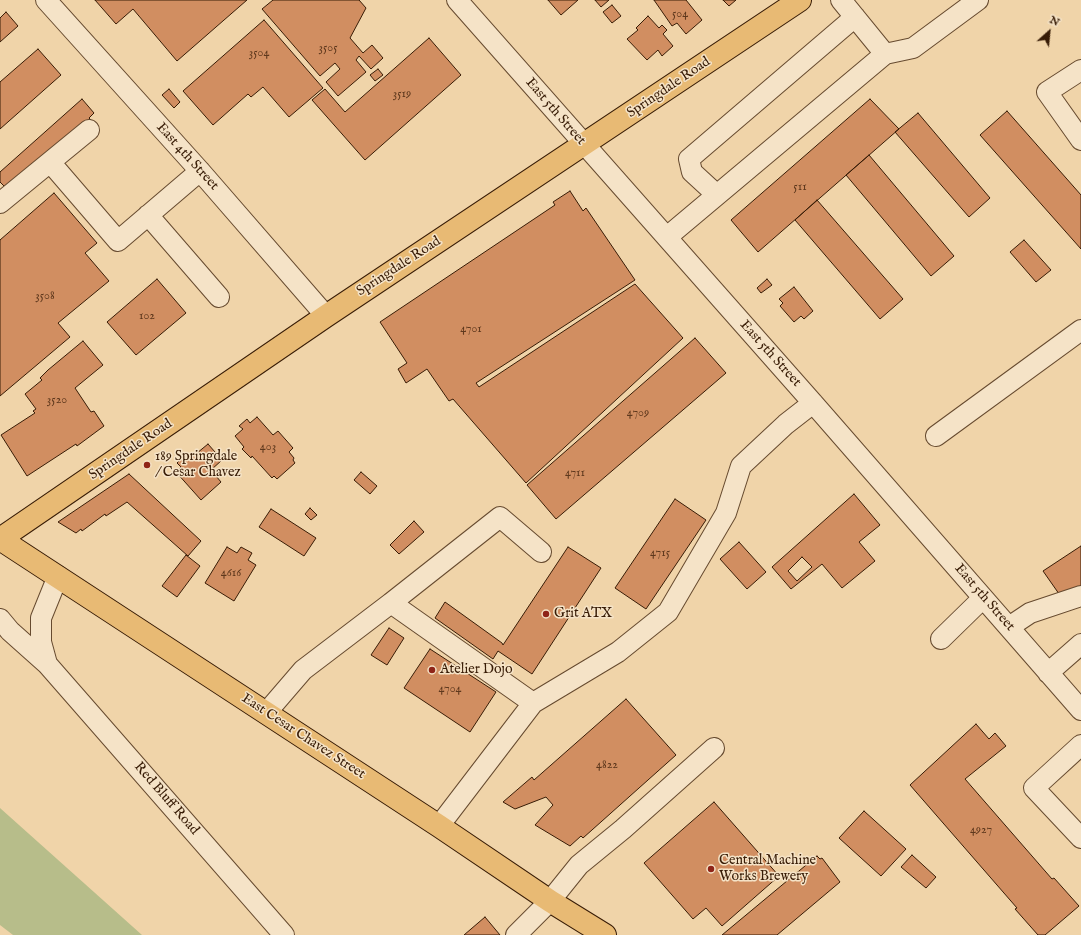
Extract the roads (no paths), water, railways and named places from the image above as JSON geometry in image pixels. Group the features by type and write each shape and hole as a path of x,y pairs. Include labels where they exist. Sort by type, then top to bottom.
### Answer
{"main road":[{"name":"Springdale Road","path":"0,539 134,449 326,316 585,145 800,0"},
{"name":"East Cesar Chavez Street","path":"0,539 439,826 550,901 592,932"}],"street":[{"name":"East 4th Street","path":"46,0 200,171 326,316"},
{"name":"East 5th Street","path":"457,0 1009,626 1081,710"},
{"path":"841,0 885,54"},
{"path":"666,237 885,54 913,48 978,0"},
{"path":"717,195 692,172 689,159 855,17"},
{"path":"1081,70 1047,92 1081,140"},
{"path":"0,203 89,130"},
{"path":"50,162 118,241 200,171"},
{"path":"148,215 219,297"},
{"path":"936,436 1081,330"},
{"path":"439,826 533,703 618,652 668,612 726,513 741,466 786,424 813,403"},
{"path":"266,713 303,670 500,517 541,552"},
{"name":"Red Bluff Road","path":"47,664 40,642 41,618 58,576"},
{"path":"1009,626 1030,613 1081,596"},
{"path":"941,638 983,598"},
{"path":"391,603 533,703"},
{"name":"Red Bluff Road","path":"0,619 10,631 47,664 284,935"},
{"path":"1048,673 1081,644"},
{"path":"1081,745 1034,788 1081,838"},
{"path":"516,935 550,901 579,865 623,829 714,748"}],"place":[{"name":"189 Springdale / Cesar Chavez","path":"147,465"},
{"name":"Grit ATX","path":"546,614"},
{"name":"Atelier Dojo","path":"432,670"},
{"name":"Central Machine Works Brewery","path":"711,869"}]}
